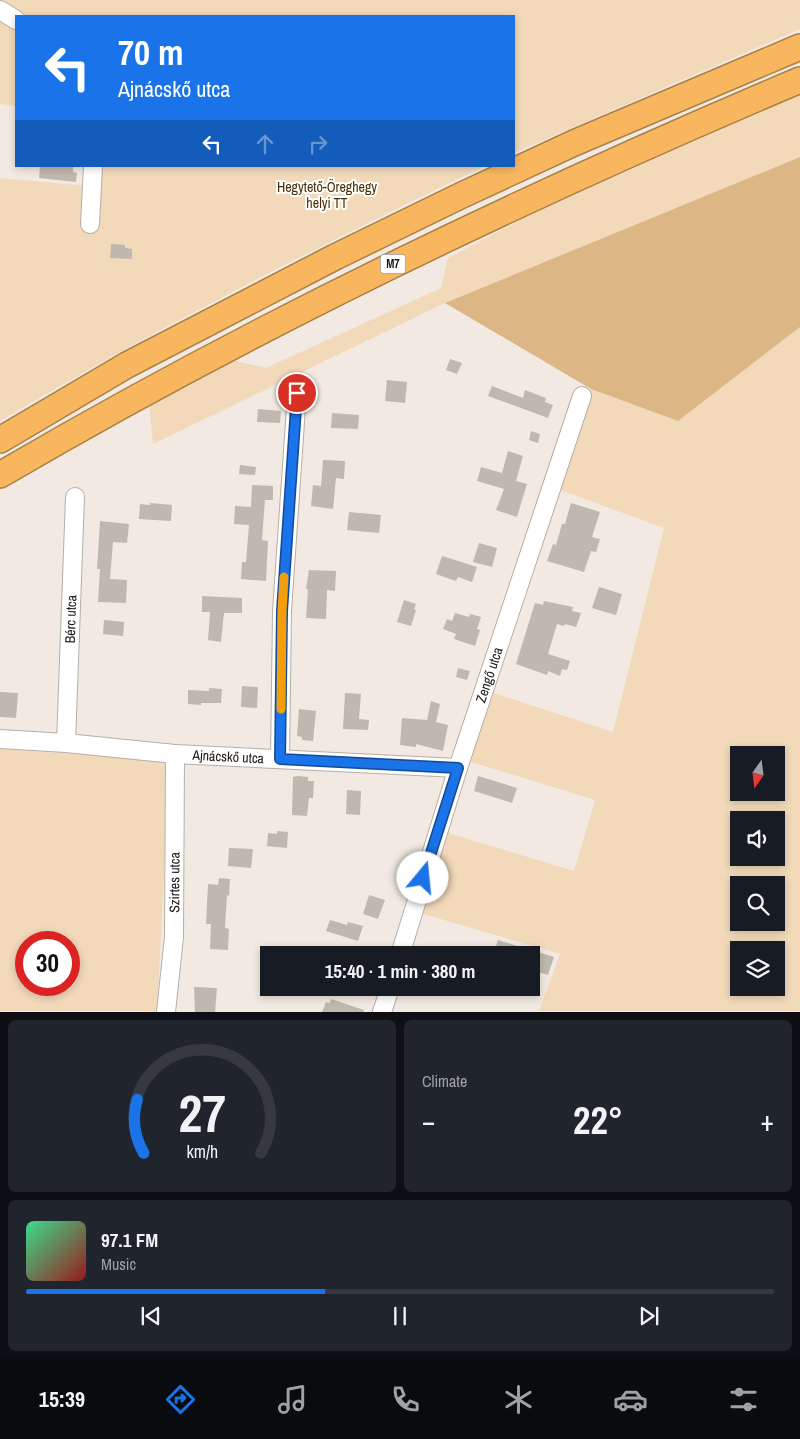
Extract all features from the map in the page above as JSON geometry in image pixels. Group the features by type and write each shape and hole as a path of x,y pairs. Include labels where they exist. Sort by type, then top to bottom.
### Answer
{"highway":[{"name":"M7","path":"0,440 127,365 406,222 574,143 800,47"},
{"name":"M7","path":"0,475 58,440 203,361 332,294 587,172 800,80"}],"street":[{"path":"0,10 15,19"},
{"path":"90,224 93,167"},
{"path":"280,759 282,611 297,393"},
{"name":"Zengő utca","path":"403,946 458,768 582,396"},
{"name":"Bérc utca","path":"66,743 75,497"},
{"name":"Ajnácskő utca","path":"0,738 175,754 458,768"},
{"name":"Szirtes utca","path":"166,1012 174,937 175,754"},
{"path":"382,1012 387,996"}],"green space":[{"path":"0,0 800,0 800,29 515,153 515,15 15,15 15,106 0,104"},
{"path":"800,94 800,157 445,303 153,444 149,402 231,360 266,368 441,288 448,258 569,194"},
{"name":"Hegytető-Öreghegy helyi TT","path":"87,167 483,167 362,226 179,320 0,421 0,178 87,186"},
{"path":"800,327 800,1011 539,1011 560,954 540,948 540,946 533,946 420,913 445,832 574,871 595,800 468,761 494,693 613,732 664,528 557,489 591,389 678,421"},
{"path":"0,749 170,760 157,1011 0,1011"}],"shaded area":[{"path":"800,157 800,327 678,421 591,389 445,303"}],"building":[{"path":"40,167 73,167 73,172 77,173 76,182 39,178"},
{"path":"111,244 125,245 125,248 132,249 132,259 110,258"},
{"path":"450,359 462,363 457,374 446,370"},
{"path":"387,380 407,382 405,403 385,401"},
{"path":"492,386 523,398 525,390 546,398 545,402 553,405 548,418 488,396"},
{"path":"258,409 281,411 280,423 257,422"},
{"path":"332,413 359,415 358,429 331,428"},
{"path":"531,431 540,434 538,443 529,440"},
{"path":"508,451 523,456 516,481 527,484 517,517 496,510 504,489 477,481 481,467 502,473"},
{"path":"323,460 345,461 344,479 336,478 333,509 311,506 313,485 321,486"},
{"path":"240,465 256,467 255,475 239,474"},
{"path":"252,485 273,486 273,500 265,500 262,540 268,541 266,581 241,579 242,562 246,562 249,525 234,524 235,506 251,507"},
{"path":"150,503 172,505 171,521 139,519 140,504 150,505"},
{"path":"571,503 600,512 592,537 600,539 596,552 591,551 584,572 547,561 553,544 556,545 562,524 565,524"},
{"path":"349,512 381,515 379,533 347,530"},
{"path":"100,521 129,524 127,543 113,542 110,579 127,580 126,603 98,602 100,569 97,569"},
{"path":"479,543 497,548 492,567 473,562"},
{"path":"442,556 477,567 472,582 458,577 456,581 436,574"},
{"path":"309,570 336,571 335,591 327,590 326,619 306,618 308,589 306,589"},
{"path":"599,587 622,594 616,615 592,608"},
{"path":"202,596 242,598 242,613 224,613 221,642 208,640 210,612 202,612"},
{"path":"404,600 416,604 411,626 397,622"},
{"path":"544,601 573,607 572,611 581,613 576,627 557,624 548,654 570,661 567,670 562,669 560,676 548,671 547,675 516,664 535,603 543,605"},
{"path":"455,613 469,617 470,614 481,617 477,629 480,630 475,646 454,639 456,634 443,629 447,619 452,621"},
{"path":"104,620 124,622 123,636 103,634"},
{"path":"458,668 470,671 467,680 456,677"},
{"path":"242,686 258,687 257,708 241,707"},
{"path":"209,688 222,689 221,703 188,704 188,690 209,691"},
{"path":"0,692 18,693 16,718 0,717"},
{"path":"345,693 361,694 359,719 369,720 368,730 343,729"},
{"path":"431,701 440,704 436,722 448,725 443,751 416,744 416,747 400,745 402,718 427,720"},
{"path":"299,709 316,711 313,741 302,740 302,737 297,736"},
{"path":"478,776 517,788 512,803 474,791"},
{"path":"293,777 308,777 308,781 314,781 313,798 309,798 307,816 292,815"},
{"path":"347,790 361,791 360,815 346,814"},
{"path":"277,831 288,832 287,848 267,846 268,833 277,834"},
{"path":"229,848 253,849 251,868 228,866"},
{"path":"219,878 230,879 225,928 229,929 228,950 210,949 211,924 206,924 208,884 218,885"},
{"path":"369,895 385,900 378,919 363,914"},
{"path":"330,920 347,925 348,922 363,926 358,941 326,931"},
{"path":"498,940 518,946 496,946"},
{"path":"540,953 554,957 548,975 540,973"},
{"path":"194,987 217,988 215,1012 195,1012"},
{"path":"331,999 364,1010 363,1012 322,1012 326,1002 330,1003"}],"slow traffic":[{"path":"281,709 284,577"}],"route":[{"path":"297,393 282,611 280,759 458,768 423,878"}]}
